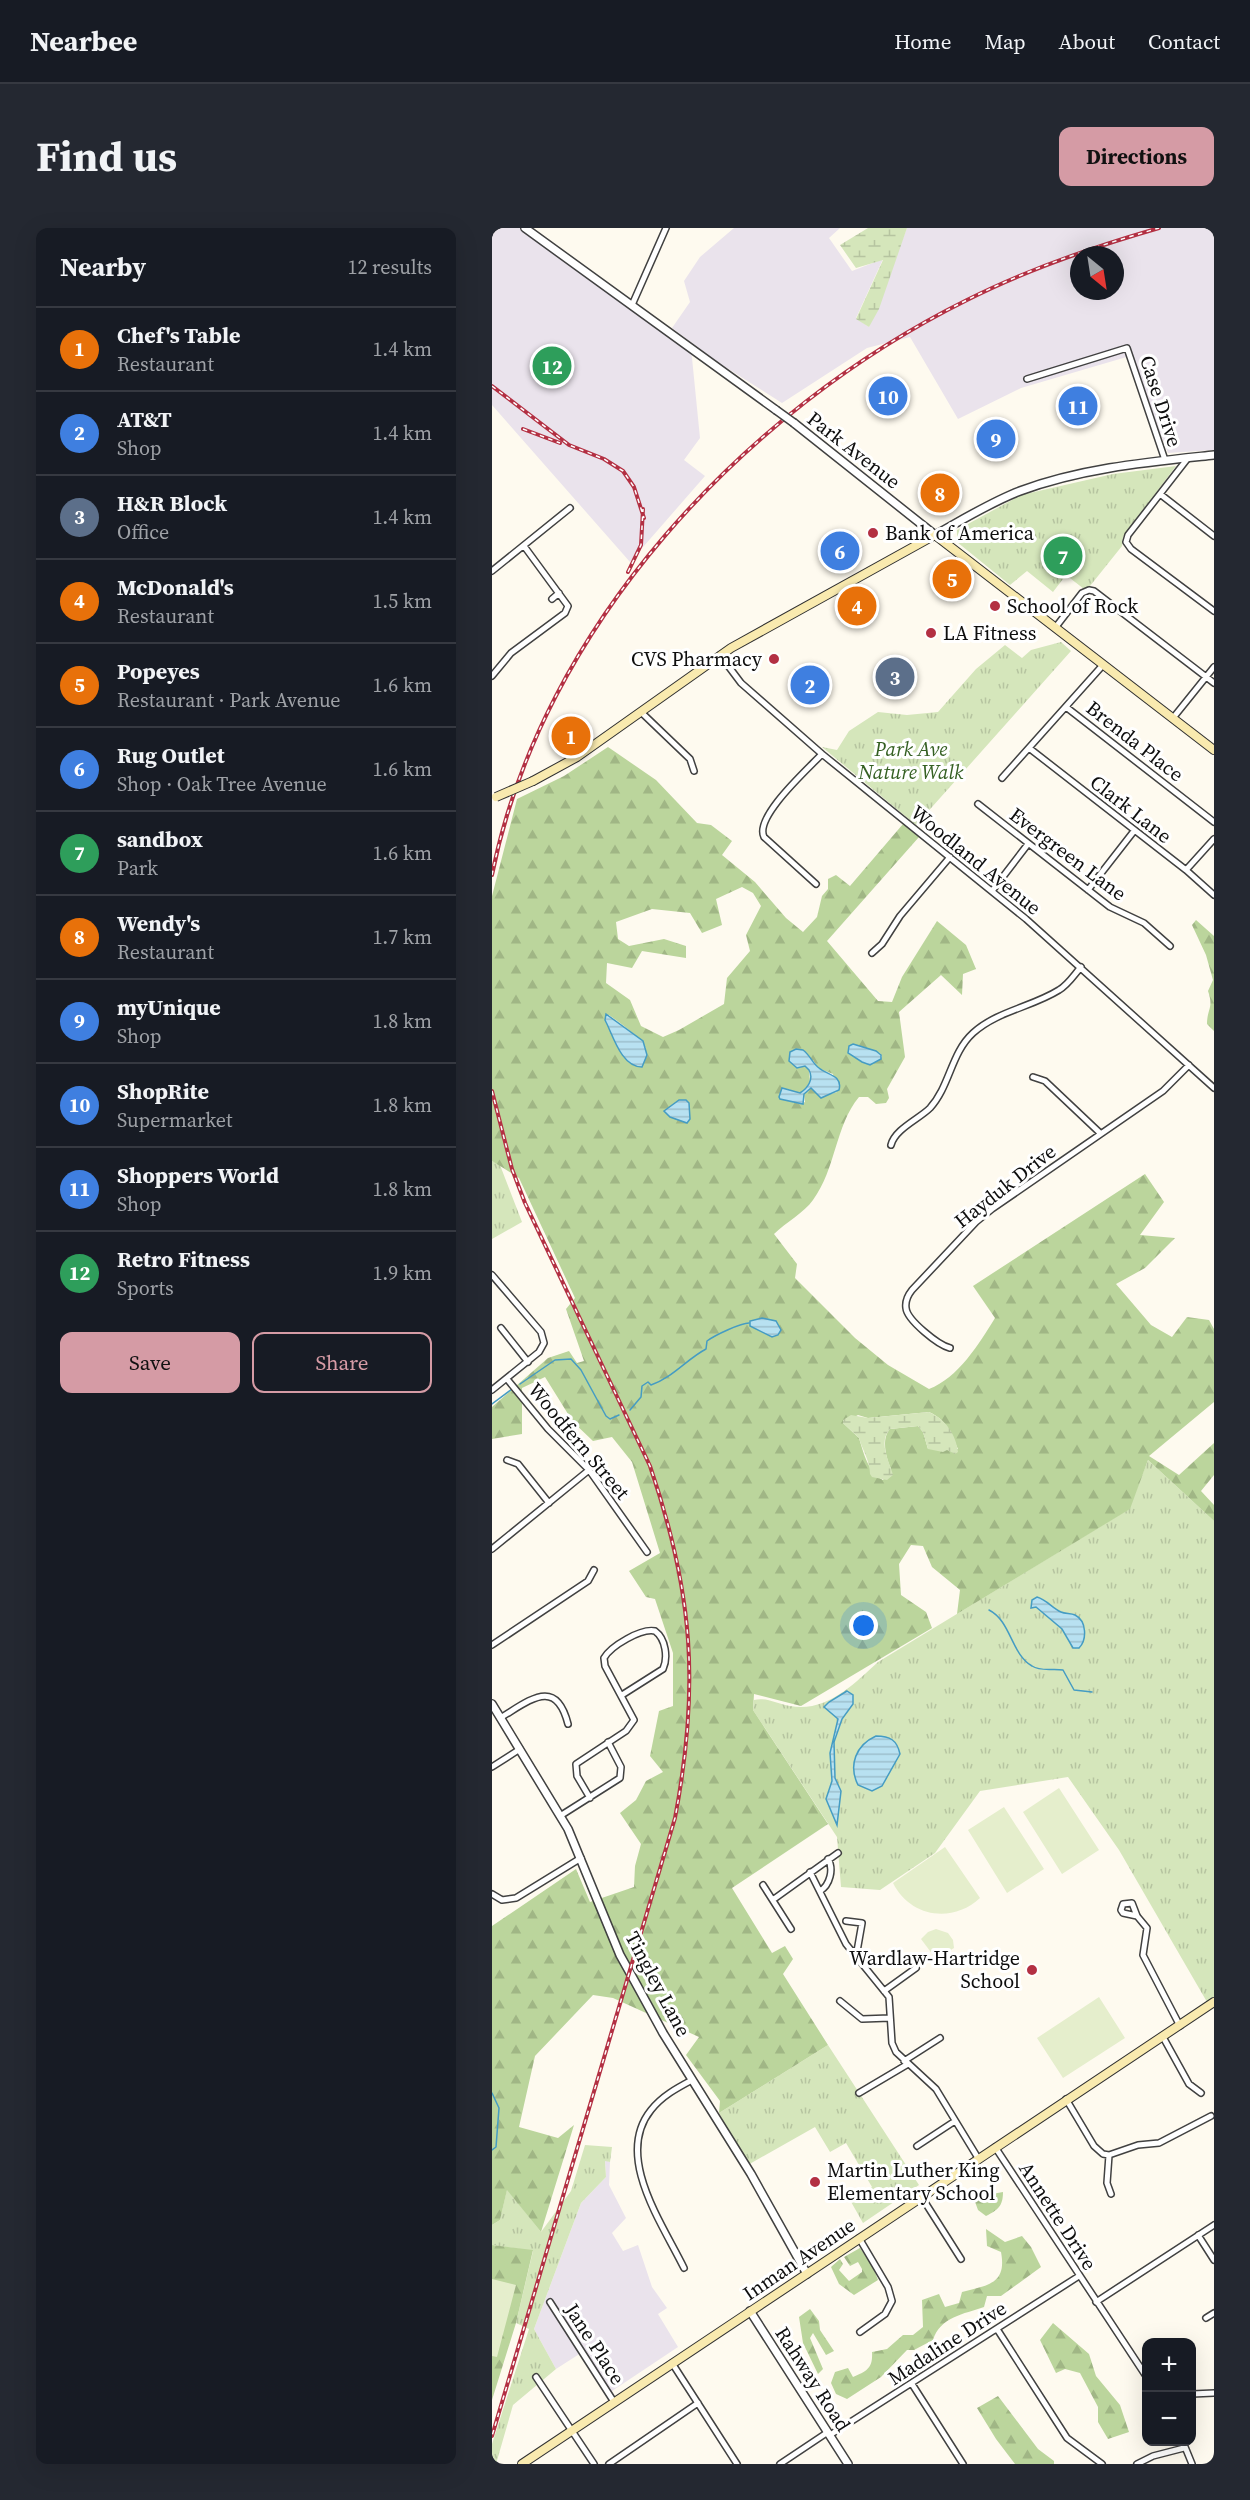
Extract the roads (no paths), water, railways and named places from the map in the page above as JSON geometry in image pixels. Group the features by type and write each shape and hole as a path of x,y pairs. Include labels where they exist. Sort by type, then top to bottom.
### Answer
{"main road":[{"name":"Park Avenue","path":"935,535 1214,750"},
{"path":"494,798 533,781 577,757 642,713 720,655 935,535"},
{"name":"Inman Avenue","path":"522,2464 1066,2098 1214,2002"}],"street":[{"name":"Park Avenue","path":"525,228 535,231 794,423 935,535"},
{"path":"632,305 666,228"},
{"name":"Case Drive","path":"1027,379 1127,348 1165,460"},
{"path":"935,535 1027,488 1106,469 1214,455"},
{"path":"1188,458 1126,539 1126,543 1214,611"},
{"path":"1160,494 1214,536"},
{"path":"492,571 570,508"},
{"path":"493,674 511,653 565,613 568,605 524,546"},
{"path":"1056,628 1082,593 1089,590 1214,683"},
{"path":"552,599 560,592"},
{"name":"Woodland Avenue","path":"720,655 741,683 822,754 992,891 1081,967 1214,1088"},
{"path":"1002,778 1103,665"},
{"path":"1173,718 1214,667"},
{"name":"Brenda Place","path":"1066,707 1214,822"},
{"path":"642,713 690,759 694,771"},
{"name":"Clark Lane","path":"1029,748 1186,870 1214,895"},
{"path":"816,884 764,837 761,829 768,813 822,754"},
{"name":"Evergreen Lane","path":"978,804 1088,890 1118,912 1144,923 1170,946"},
{"path":"1088,890 1134,831"},
{"path":"1186,870 1214,839"},
{"path":"992,891 1028,844"},
{"path":"872,953 882,944 900,916 950,857"},
{"path":"891,1145 894,1137 928,1110 937,1099 958,1053 973,1033 990,1021 1060,989 1081,967"},
{"name":"Hayduk Drive","path":"950,1348 938,1343 909,1316 905,1306 908,1295 976,1222 1023,1186 1163,1091 1189,1065"},
{"path":"1033,1077 1045,1081 1100,1133"},
{"path":"492,1275 543,1336 544,1343 542,1349 528,1362 492,1390"},
{"path":"501,1328 528,1362"},
{"name":"Woodfern Street","path":"507,1379 548,1429 589,1470 647,1552"},
{"path":"507,1460 518,1464 549,1503"},
{"path":"492,1549 589,1470"},
{"path":"492,1645 588,1581 594,1570"},
{"path":"590,1798 577,1776 576,1764 631,1728 634,1720 605,1666 606,1654 642,1632 655,1631 663,1642 665,1660 663,1669 622,1695"},
{"path":"500,1718 529,1700 545,1695 551,1696 560,1704 568,1725"},
{"name":"Tingley Lane","path":"492,1704 560,1816 581,1858 620,1955 692,2080 751,2174 807,2274"},
{"path":"560,1816 617,1782 622,1774 621,1767 608,1742"},
{"path":"492,1767 520,1749"},
{"path":"774,1899 838,1853"},
{"path":"492,1894 502,1900 516,1899 581,1858"},
{"path":"820,1891 825,1888 832,1870 828,1859"},
{"path":"810,1872 846,1944 889,1997 892,2043 906,2063 936,2089 978,2158"},
{"path":"763,1885 791,1929"},
{"path":"1137,1916 1147,1928 1143,1955 1180,2026"},
{"path":"846,1921 862,1923 856,1957"},
{"path":"884,1991 916,1968"},
{"path":"840,2001 862,2019 890,2018"},
{"path":"1163,2037 1189,2084 1201,2093"},
{"path":"859,2093 940,2038"},
{"path":"684,2268 641,2179 636,2154 641,2127 652,2109 669,2094 692,2080"},
{"path":"1066,2098 1094,2146 1103,2154 1109,2155 1138,2145 1159,2143 1211,2116"},
{"path":"917,2146 956,2121"},
{"name":"Annette Drive","path":"995,2146 1142,2370"},
{"path":"1109,2155 1107,2183 1111,2194"},
{"path":"921,2196 962,2259"},
{"path":"1096,2302 1214,2225"},
{"path":"1198,2235 1214,2260"},
{"path":"859,2238 888,2287 892,2301 885,2314 860,2332"},
{"name":"Madaline Drive","path":"780,2464 912,2384 1079,2276"},
{"name":"Jane Place","path":"550,2302 614,2402"},
{"name":"Rahway Road","path":"750,2311 848,2464"},
{"path":"1206,2318 1214,2313"},
{"path":"997,2329 1067,2438 1102,2464"},
{"path":"672,2363 734,2462"},
{"path":"536,2377 594,2464"},
{"path":"912,2384 963,2464"},
{"path":"1196,2394 1214,2393"},
{"path":"609,2464 698,2403"},
{"path":"1137,2464 1180,2446"},
{"path":"1183,2446 1192,2464"}],"water":[{"path":"606,1014 643,1041 647,1055 642,1067 628,1062 623,1056 605,1020"},
{"path":"853,1044 876,1051 881,1055 881,1059 870,1065 862,1062 848,1053 849,1046"},
{"path":"796,1049 803,1050 817,1066 837,1078 840,1085 839,1090 821,1098 811,1088 804,1094 803,1104 780,1099 782,1088 800,1093 808,1086 810,1080 809,1070 805,1066 797,1068 789,1061 790,1052"},
{"path":"679,1100 686,1100 689,1103 690,1119 687,1123 670,1117 664,1111"},
{"path":"762,1318 776,1321 781,1330 778,1335 772,1337 750,1326 750,1321"},
{"path":"1037,1597 1061,1612 1073,1614 1079,1618 1085,1631 1082,1645 1079,1648 1073,1648 1062,1629 1036,1607 1031,1608 1032,1600"},
{"path":"847,1691 853,1695 853,1704 842,1719 834,1742 835,1778 841,1791 837,1825 826,1799 832,1781 830,1753 838,1719 824,1707"},
{"path":"876,1736 892,1740 897,1745 900,1754 882,1786 872,1791 858,1785 854,1763 863,1745"}],"waterway":[{"path":"630,1410 641,1397 642,1386 648,1382 651,1385 659,1382 673,1373 706,1349 707,1341 734,1327 749,1323"},
{"path":"520,1384 555,1360 571,1359 581,1370 606,1416 610,1419 619,1415"},
{"path":"492,1404 512,1389"},
{"path":"989,1610 1002,1622 1025,1661 1039,1669 1063,1670 1074,1690 1092,1692"},
{"path":"492,2093 499,2108 496,2147 492,2150"}],"railway":[{"path":"492,875 517,784 556,696 605,614 665,536 732,465 806,402 885,346 967,300 1013,278 1159,228"},
{"path":"492,386 569,445 604,459 623,471 634,487 644,518"},
{"path":"523,429 560,443"},
{"path":"628,572 641,545 643,509"},
{"path":"492,1091 512,1169 525,1203 650,1466 676,1556 688,1640 689,1682 688,1725 675,1818 492,2436"}],"place":[{"name":"Retro Fitness","path":"552,366"},
{"name":"ShopRite","path":"888,396"},
{"name":"Shoppers World","path":"1078,406"},
{"name":"myUnique","path":"996,439"},
{"name":"Wendy's","path":"940,493"},
{"name":"Bank of America","path":"873,533"},
{"name":"Rug Outlet","path":"840,551"},
{"name":"sandbox","path":"1063,556"},
{"name":"Popeyes","path":"952,579"},
{"name":"McDonald's","path":"857,606"},
{"name":"School of Rock","path":"995,606"},
{"name":"LA Fitness","path":"931,633"},
{"name":"CVS Pharmacy","path":"774,659"},
{"name":"H&R Block","path":"895,677"},
{"name":"AT&T","path":"810,685"},
{"name":"Chef's Table","path":"571,736"},
{"name":"Wardlaw-Hartridge School","path":"1032,1970"},
{"name":"Martin Luther King Elementary School","path":"815,2182"}],"park label":[{"name":"Park Ave Nature Walk","path":"911,760"}]}
